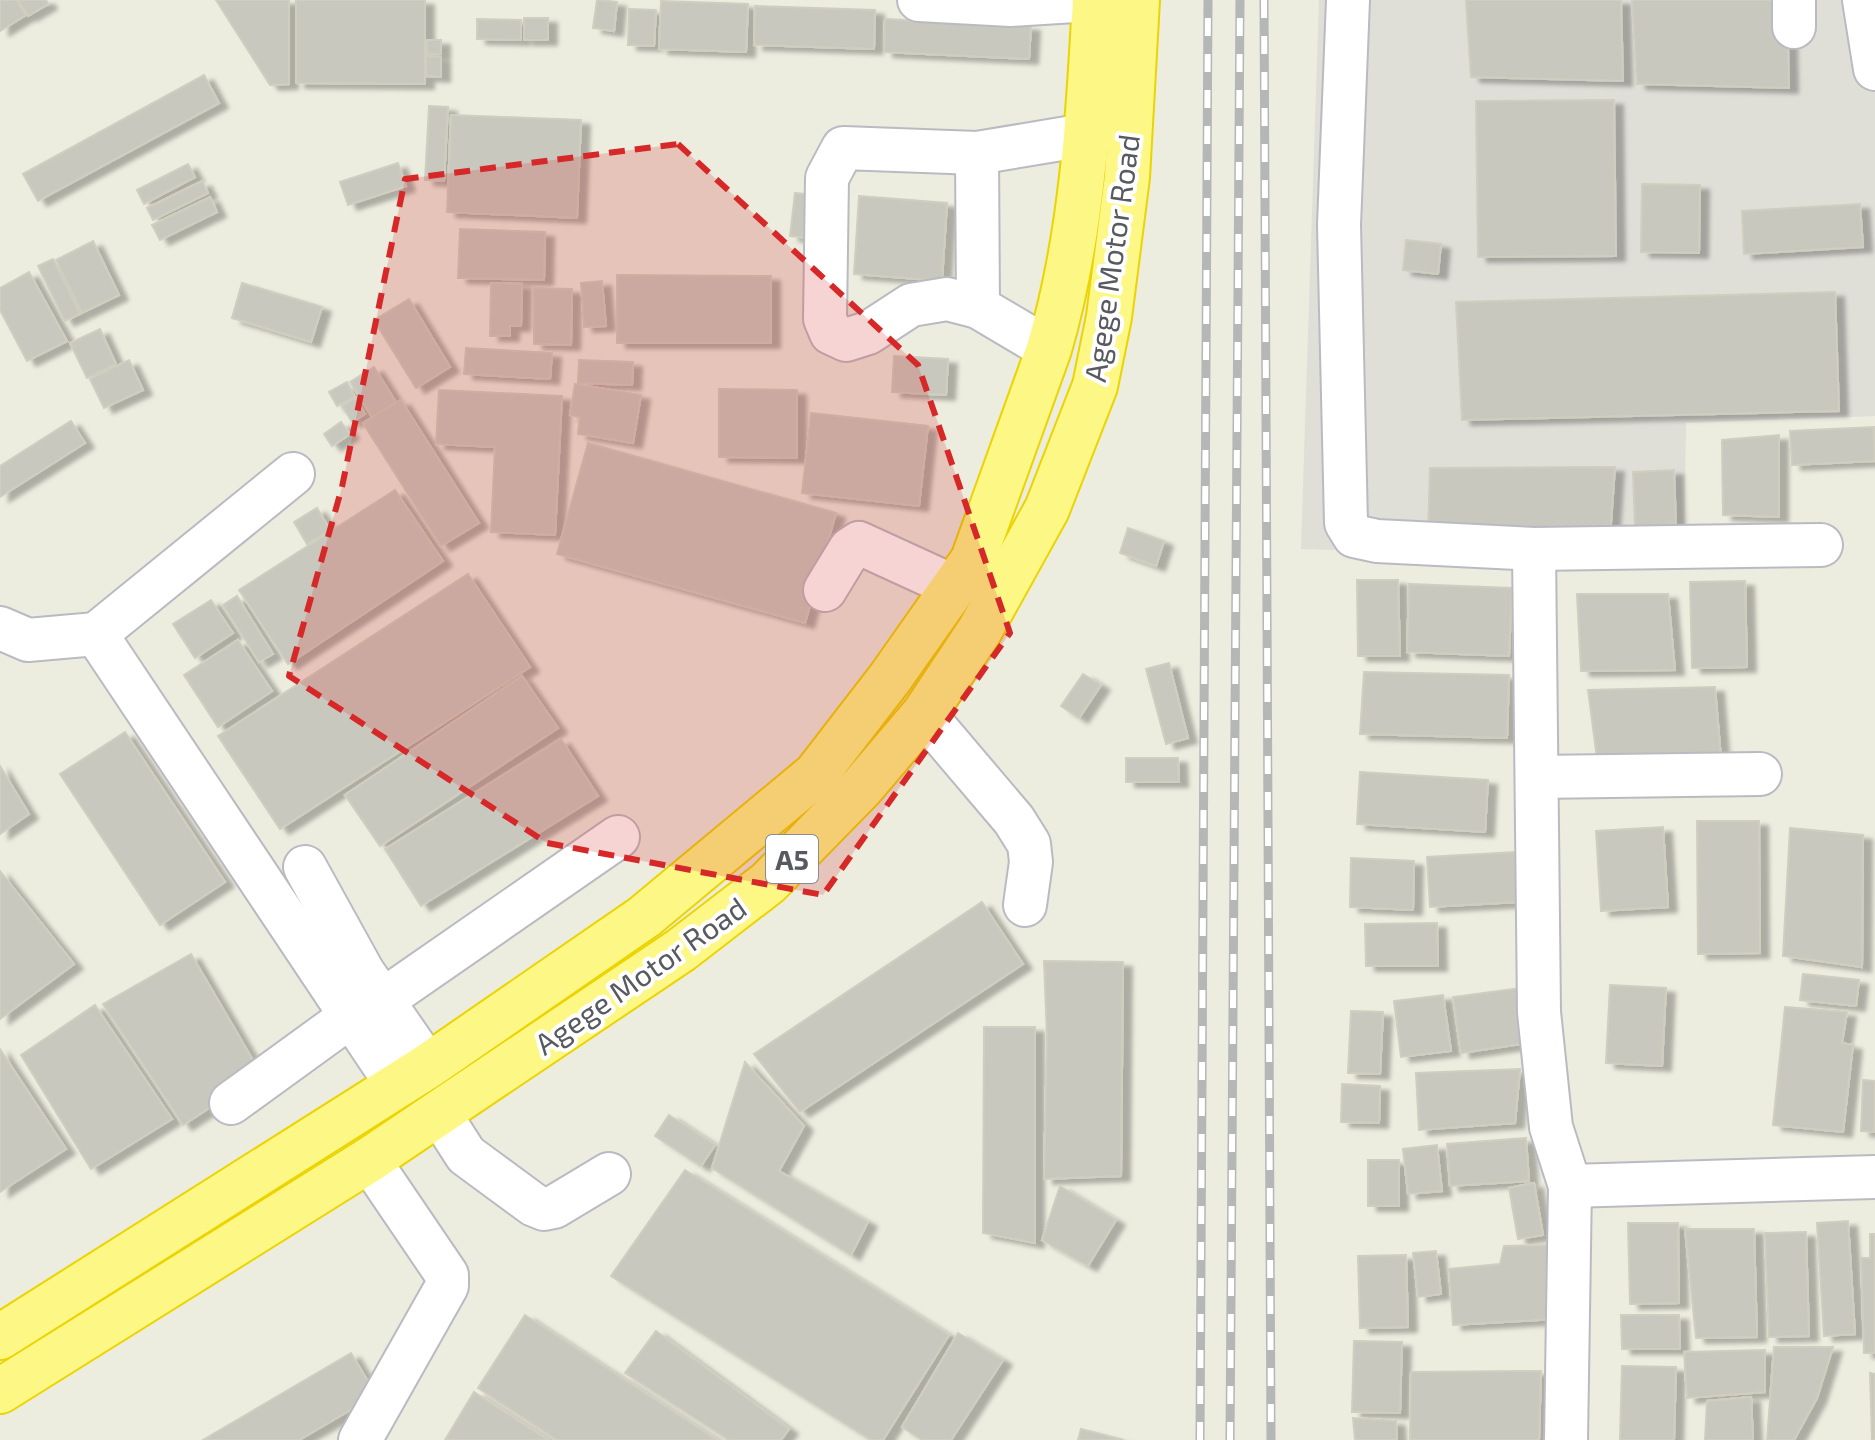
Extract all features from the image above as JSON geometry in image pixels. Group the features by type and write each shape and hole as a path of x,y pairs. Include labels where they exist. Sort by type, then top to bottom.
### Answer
{"highway":[{"name":"Agege Motor Road","path":"0,1337 412,1076 644,917 816,774 973,560 1049,349 1058,319 1075,228 1085,135 1093,0"},
{"name":"Agege Motor Road","path":"0,1391 369,1160 681,950 768,883 862,787 924,714 980,630 1047,509 1095,386 1109,317 1127,177 1137,0"}],"street":[{"path":"936,1 1011,5 1093,0"},
{"path":"1348,0 1339,225 1346,523 1354,536 1377,541 1534,549 1821,545"},
{"path":"1864,0 1875,69"},
{"path":"1049,349 978,307 947,299 911,305 868,333 846,340 831,333 825,319 827,178 843,148 977,153 1085,135"},
{"path":"977,153 978,307"},
{"path":"0,628 28,640 96,634 293,474"},
{"path":"825,590 850,549 859,543 955,587"},
{"path":"1534,549 1539,1012 1551,1127 1570,1186 1566,1440"},
{"path":"96,634 367,1008 412,1076"},
{"path":"924,714 1014,820 1029,844 1031,862 1025,905"},
{"path":"1537,777 1760,774"},
{"path":"231,1103 618,837"},
{"path":"305,867 363,972 367,1008"},
{"path":"439,1113 466,1155 534,1205 544,1209 554,1207 609,1174"},
{"path":"360,1440 447,1286 447,1275 369,1160"},
{"path":"1570,1186 1875,1177"}],"highlighted area":[{"path":"678,144 918,365 1010,633 823,895 547,843 289,676 342,487 405,179"}],"shaded area":[{"path":"1319,0 1875,0 1875,416 1686,423 1684,560 1301,549"}],"building":[{"path":"0,0 16,0 26,15 0,31"},
{"path":"18,0 46,0 48,4 28,16"},
{"path":"216,0 289,0 289,84 270,85"},
{"path":"296,0 425,0 425,84 296,83"},
{"path":"597,0 617,2 614,31 593,28"},
{"path":"1466,0 1621,0 1623,81 1471,77"},
{"path":"1632,0 1787,0 1789,88 1637,84"},
{"path":"661,1 748,4 746,52 659,49"},
{"path":"755,6 875,10 874,49 754,45"},
{"path":"629,9 656,10 654,46 628,45"},
{"path":"524,18 548,18 548,40 524,40"},
{"path":"477,19 521,20 521,40 477,39"},
{"path":"885,19 1031,26 1029,59 884,52"},
{"path":"427,40 441,40 441,54 427,54"},
{"path":"426,56 441,57 441,77 426,76"},
{"path":"204,75 219,103 38,201 23,174"},
{"path":"1614,100 1616,256 1478,257 1476,101"},
{"path":"429,106 448,107 444,181 425,180"},
{"path":"451,115 581,120 577,218 447,212"},
{"path":"398,163 406,186 348,205 340,182"},
{"path":"188,164 195,177 144,204 137,190"},
{"path":"202,181 208,193 153,220 147,208"},
{"path":"1642,184 1700,185 1699,253 1641,252"},
{"path":"795,193 815,195 810,238 790,236"},
{"path":"859,196 947,203 942,281 854,274"},
{"path":"210,197 217,212 160,240 152,225"},
{"path":"1860,204 1863,247 1744,254 1742,211"},
{"path":"460,229 545,232 544,280 458,278"},
{"path":"1406,240 1441,244 1438,274 1403,270"},
{"path":"93,241 119,295 82,313 56,260"},
{"path":"53,259 80,314 65,321 38,266"},
{"path":"29,272 67,341 27,361 0,310 0,288"},
{"path":"617,275 771,276 771,343 617,343"},
{"path":"602,281 606,326 584,327 581,283"},
{"path":"242,283 322,307 311,342 232,318"},
{"path":"491,283 522,284 521,326 510,326 510,336 490,336"},
{"path":"534,288 572,289 571,345 534,344"},
{"path":"1835,292 1839,411 1462,420 1456,302"},
{"path":"409,299 450,367 416,388 374,320"},
{"path":"100,329 116,364 87,378 70,343"},
{"path":"466,348 552,353 550,379 464,374"},
{"path":"894,356 948,359 946,395 892,392"},
{"path":"129,360 143,390 104,408 90,379"},
{"path":"579,360 633,362 632,385 578,383"},
{"path":"374,367 396,402 372,417 350,382"},
{"path":"347,382 355,397 337,406 329,392"},
{"path":"575,384 641,395 633,443 578,434 580,417 570,415"},
{"path":"719,389 797,390 797,458 719,457"},
{"path":"439,390 562,396 555,535 491,532 495,447 436,444"},
{"path":"356,398 365,414 352,422 342,406"},
{"path":"401,400 479,523 441,546 363,423"},
{"path":"811,413 928,426 919,506 802,493"},
{"path":"71,421 85,443 0,497 0,466"},
{"path":"341,422 350,434 332,446 324,434"},
{"path":"1874,427 1875,461 1792,465 1790,431"},
{"path":"1779,435 1779,517 1723,515 1722,440"},
{"path":"588,443 836,513 805,623 557,554"},
{"path":"1615,467 1610,538 1428,537 1430,468"},
{"path":"1674,470 1676,527 1635,528 1633,472"},
{"path":"395,490 443,561 288,664 239,590"},
{"path":"317,508 330,530 307,544 294,522"},
{"path":"1128,528 1164,541 1156,566 1120,553"},
{"path":"468,574 530,667 280,829 218,736"},
{"path":"1357,580 1398,580 1400,656 1358,656"},
{"path":"1745,581 1747,667 1692,668 1690,582"},
{"path":"1409,584 1512,588 1509,656 1407,652"},
{"path":"1577,594 1668,594 1675,670 1581,671"},
{"path":"237,596 273,654 259,662 223,605"},
{"path":"211,600 233,633 195,658 173,624"},
{"path":"238,640 272,691 218,727 184,675"},
{"path":"1169,663 1188,738 1166,744 1146,669"},
{"path":"1364,672 1509,675 1507,738 1360,734"},
{"path":"1083,674 1101,685 1079,718 1061,706"},
{"path":"522,676 558,728 380,846 345,795"},
{"path":"1715,687 1721,759 1598,766 1588,690"},
{"path":"125,732 225,882 160,925 60,774"},
{"path":"561,739 598,796 421,906 385,849"},
{"path":"1126,758 1178,758 1179,782 1126,782"},
{"path":"0,766 29,814 0,834"},
{"path":"1360,772 1488,780 1485,832 1357,824"},
{"path":"1697,821 1759,821 1760,953 1698,954"},
{"path":"1663,827 1668,907 1601,911 1596,831"},
{"path":"1790,828 1863,835 1862,967 1783,956"},
{"path":"1515,852 1518,902 1430,907 1427,857"},
{"path":"1351,858 1414,861 1413,910 1350,907"},
{"path":"0,871 74,964 0,1019"},
{"path":"982,902 1023,964 800,1112 754,1054"},
{"path":"1437,923 1438,966 1366,966 1365,924"},
{"path":"191,954 261,1074 183,1125 103,1004"},
{"path":"1044,961 1123,962 1121,1176 1044,1179 1047,1037"},
{"path":"1803,974 1859,980 1856,1006 1800,1000"},
{"path":"1610,985 1666,988 1662,1066 1606,1063"},
{"path":"1520,988 1528,1043 1461,1053 1453,997"},
{"path":"1443,995 1451,1051 1401,1057 1394,1001"},
{"path":"95,1005 172,1119 91,1169 21,1055"},
{"path":"1785,1007 1847,1012 1842,1043 1853,1045 1843,1132 1773,1125"},
{"path":"1351,1011 1383,1012 1380,1074 1348,1073"},
{"path":"984,1027 1035,1027 1035,1243 983,1233"},
{"path":"0,1049 66,1149 0,1192"},
{"path":"745,1062 804,1126 779,1171 868,1222 851,1255 712,1168"},
{"path":"1520,1069 1515,1123 1419,1130 1416,1073"},
{"path":"1863,1080 1875,1081 1875,1132 1861,1131"},
{"path":"1342,1084 1380,1086 1379,1123 1341,1122"},
{"path":"669,1115 715,1145 701,1166 655,1136"},
{"path":"1526,1138 1529,1181 1450,1186 1447,1144"},
{"path":"1437,1145 1442,1191 1408,1194 1403,1149"},
{"path":"1368,1160 1399,1160 1399,1206 1368,1206"},
{"path":"685,1170 949,1335 883,1440 871,1440 611,1276"},
{"path":"1534,1183 1543,1235 1518,1239 1509,1188"},
{"path":"1060,1186 1116,1220 1088,1266 1042,1240"},
{"path":"1848,1221 1855,1334 1824,1336 1817,1223"},
{"path":"1628,1223 1678,1223 1679,1303 1630,1304"},
{"path":"1685,1229 1754,1229 1757,1337 1696,1338"},
{"path":"1806,1232 1809,1336 1769,1337 1765,1233"},
{"path":"1870,1234 1875,1234 1875,1353 1864,1353 1861,1258 1870,1258"},
{"path":"1551,1245 1556,1319 1453,1325 1449,1269 1500,1264 1504,1246"},
{"path":"1436,1251 1441,1294 1418,1297 1413,1253"},
{"path":"1406,1255 1408,1327 1360,1328 1358,1256"},
{"path":"525,1315 717,1440 557,1440 478,1388"},
{"path":"1621,1315 1679,1315 1680,1349 1622,1349"},
{"path":"656,1331 789,1429 781,1440 729,1440 625,1373"},
{"path":"958,1333 1003,1360 951,1440 922,1440 902,1427"},
{"path":"1354,1341 1402,1342 1400,1413 1352,1412"},
{"path":"1774,1347 1833,1347 1817,1398 1794,1440 1767,1440"},
{"path":"1765,1350 1765,1392 1687,1398 1684,1352"},
{"path":"351,1353 376,1395 299,1440 203,1440"},
{"path":"1622,1366 1676,1367 1674,1440 1620,1440"},
{"path":"1541,1371 1539,1440 1410,1440 1411,1372"},
{"path":"1870,1373 1875,1374 1875,1440 1872,1440"},
{"path":"474,1392 548,1440 445,1440"},
{"path":"1751,1397 1753,1440 1705,1440 1707,1401"},
{"path":"1353,1418 1396,1421 1397,1440 1355,1440"},
{"path":"1081,1429 1124,1440 1078,1440"}],"railway":[{"path":"1200,1440 1208,0"},
{"path":"1230,1440 1240,0"},
{"path":"1264,0 1271,1440"}]}
